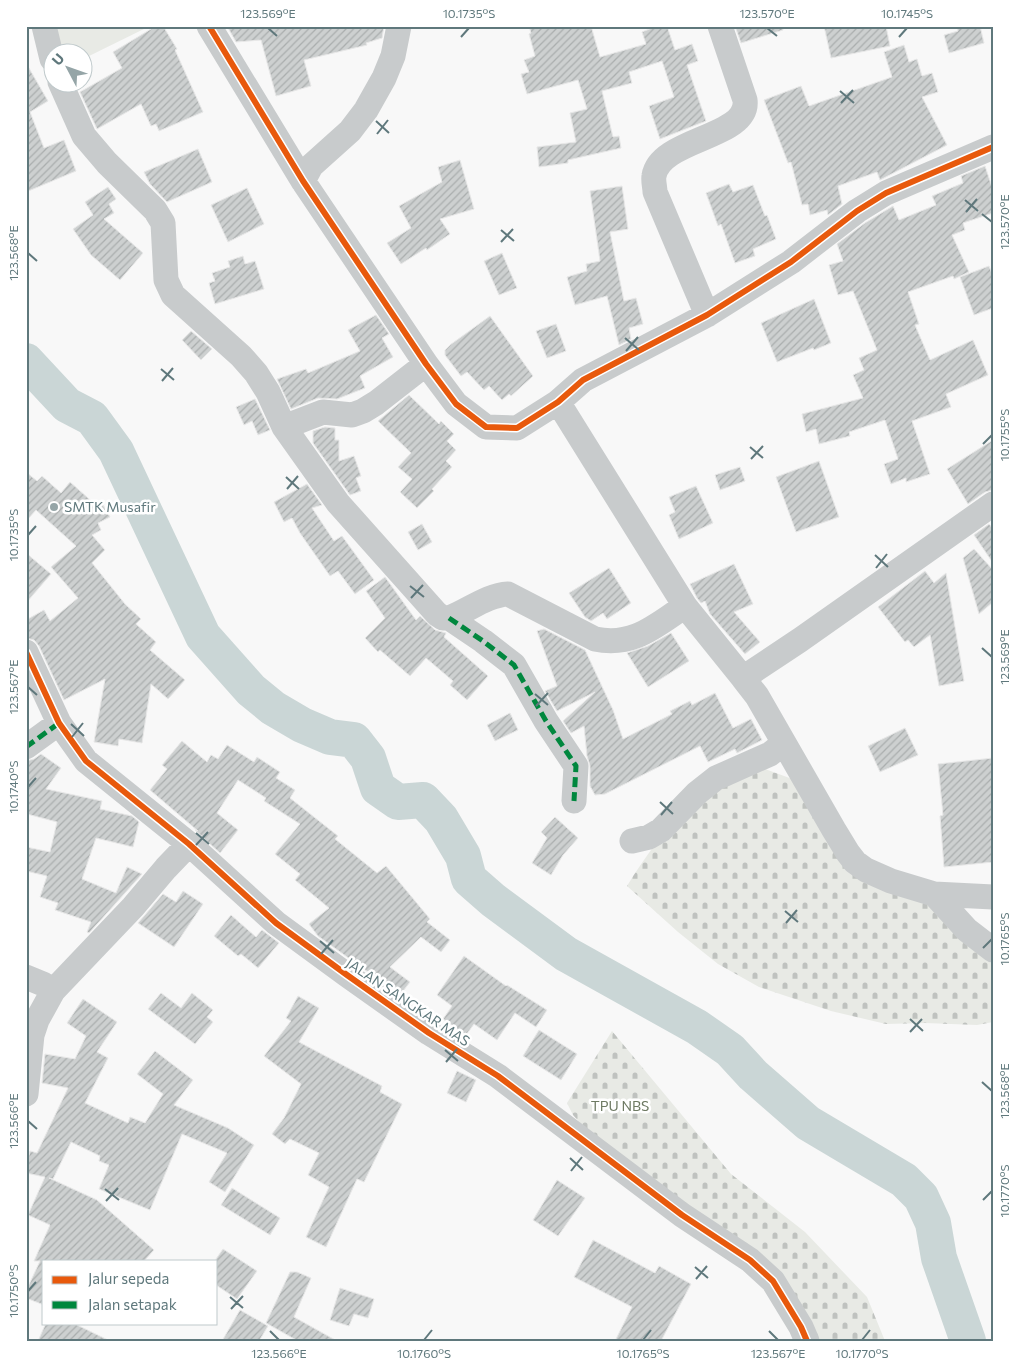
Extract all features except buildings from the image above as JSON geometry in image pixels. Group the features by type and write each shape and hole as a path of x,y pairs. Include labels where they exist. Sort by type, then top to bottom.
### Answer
{"street":[{"path":"44,26 48,42"},
{"path":"209,26 303,181 426,364 456,404 486,427 517,428 558,402 583,380 707,315 791,262 857,211 886,193 993,147"},
{"path":"303,181 311,166 350,131 366,110 384,78 393,56 399,26"},
{"path":"707,315 656,192 654,177 657,168 665,157 728,126 743,114 746,100 720,26"},
{"path":"64,92 84,136 107,163 155,210 162,223 166,280 173,295 241,356 256,373 268,392 284,427 338,503 437,614 443,618 449,618 500,594 508,594 595,639 609,642 626,640 642,635 685,606"},
{"path":"284,427 324,412 352,415 363,411 426,364"},
{"path":"558,402 685,606 757,696 834,830 855,862 866,870 891,881 934,894 993,897"},
{"path":"744,678 992,505"},
{"path":"449,618 514,665 546,721 576,766 574,801"},
{"name":"JALAN SANGKAR MAS","path":"26,652 59,723 86,761 189,844 276,922 346,975 429,1033 498,1076 682,1215 750,1260 773,1281 802,1326 807,1341"},
{"path":"26,747 59,723"},
{"path":"632,842 649,837 661,830 697,793 716,778 770,754 784,743"},
{"path":"26,1094 32,1035 37,1020 53,991 133,907 189,844"},
{"path":"934,894 967,930 993,950"},
{"path":"26,977 43,984 53,991"}],"green space":[{"path":"51,26 150,26 92,55 92,42 58,42"},
{"path":"765,769 795,780 824,827 993,944 993,1022 977,1025 886,1024 831,1011 759,987 718,964 678,932 627,886 662,835 694,799 719,785"},
{"name":"TPU NBS","path":"612,1031 731,1174 805,1232 867,1297 885,1341 801,1341 722,1231 600,1145 573,1115 567,1103"}],"waterway":[{"path":"26,361 67,405 92,418 116,451 203,636 251,690 273,708 302,725 330,737 354,740 368,758 378,788 398,802 423,800 441,819 463,856 469,879 493,900 566,954 697,1027 730,1050 753,1075 808,1123 904,1180 921,1197 933,1223 939,1258 968,1341"}],"marked path":[{"path":"449,618 514,665 546,721 576,766 574,801"},
{"path":"26,747 59,723"}],"cycle path":[{"path":"209,26 303,181 426,364 456,404 486,427 517,428 558,402 583,380 707,315 791,262 857,211 886,193 993,147"},
{"path":"26,652 59,723 86,761 189,844 276,923 429,1033 498,1076 682,1215 750,1260 773,1281 801,1327 807,1341"}],"place":[{"name":"SMTK Musafir","path":"54,507"}]}
